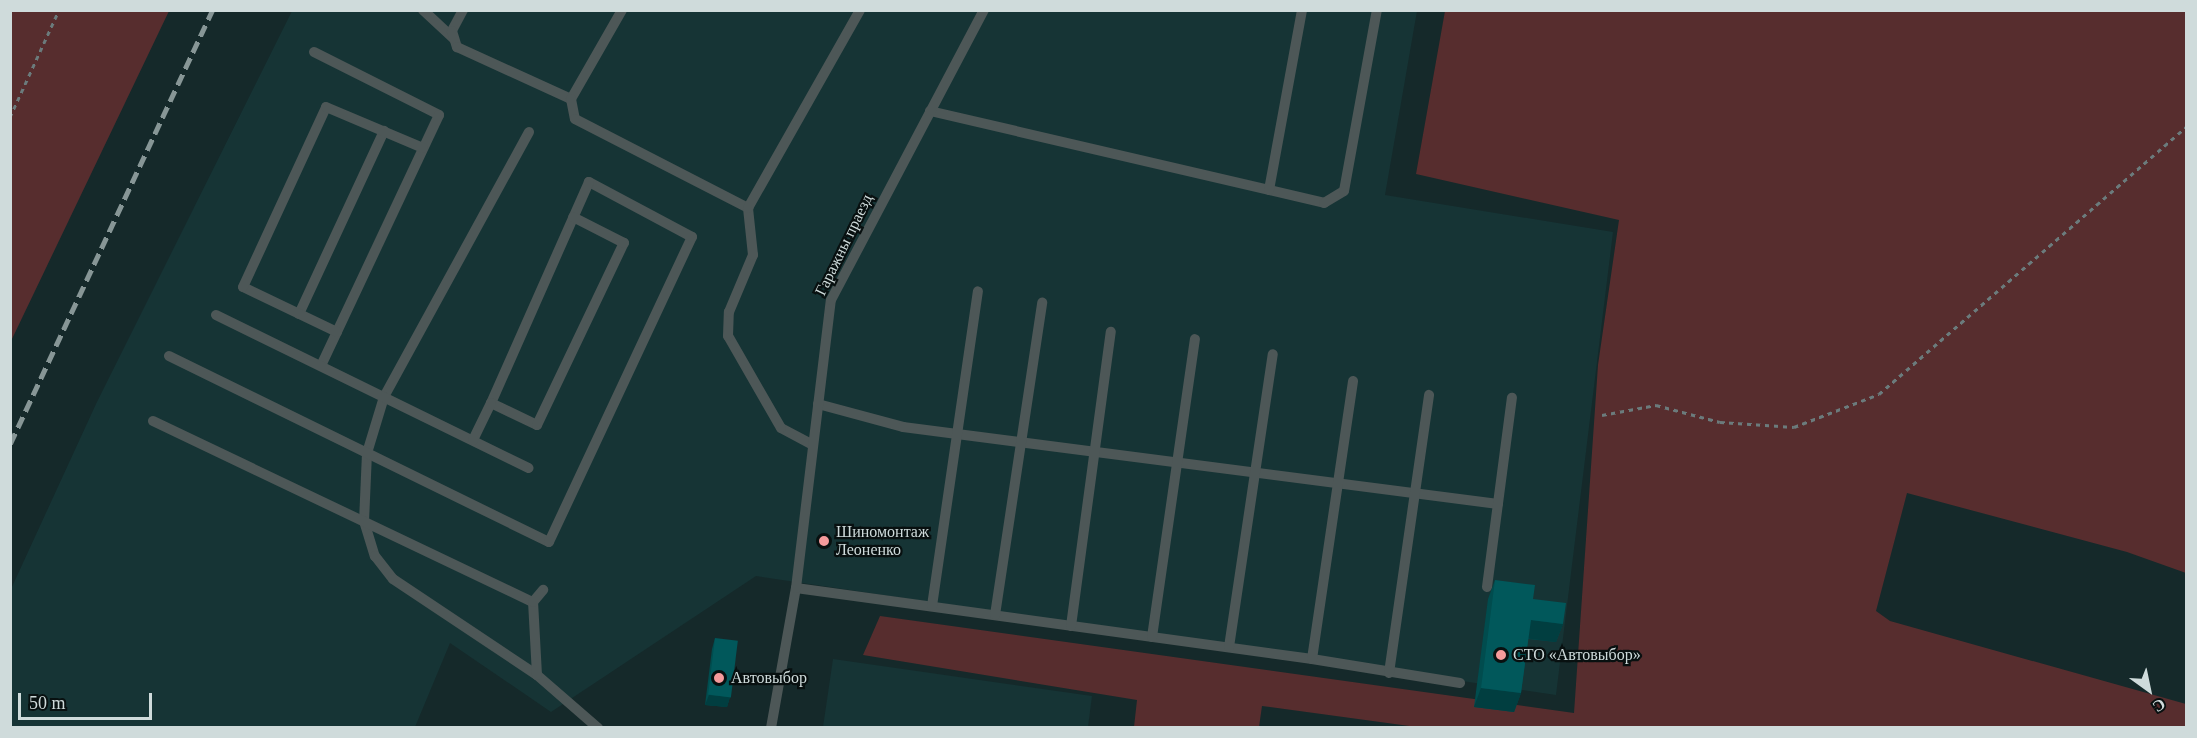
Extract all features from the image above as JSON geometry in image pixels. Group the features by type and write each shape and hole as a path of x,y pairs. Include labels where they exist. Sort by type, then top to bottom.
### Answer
{"lane":[{"path":"423,10 454,39"},
{"path":"463,10 452,31 457,47 571,99"},
{"path":"622,10 571,99 575,118 748,208"},
{"path":"813,445 782,428 728,336 729,312 753,255 748,208 860,10"},
{"name":"Гаражны праезд","path":"771,728 796,588 831,300 984,10"},
{"path":"1269,190 1302,10"},
{"path":"930,111 1324,203 1344,191 1377,10"},
{"path":"314,52 439,115 321,366"},
{"path":"337,332 243,287 321,117 326,107 423,148"},
{"path":"299,314 384,131"},
{"path":"529,132 384,397 367,453 364,521 375,556 393,579 537,675 598,728"},
{"path":"169,356 549,542 692,237 589,182 473,440"},
{"path":"491,403 537,426 624,243 573,217"},
{"path":"932,606 978,291"},
{"path":"995,615 1042,303"},
{"path":"216,315 529,468"},
{"path":"1071,626 1111,332"},
{"path":"1152,637 1195,339"},
{"path":"1229,647 1274,354"},
{"path":"1312,659 1353,381"},
{"path":"1389,673 1412,495 1429,395"},
{"path":"1487,587 1512,398"},
{"path":"818,404 903,427 957,435 1338,486 1498,504"},
{"path":"153,421 533,602"},
{"path":"796,588 1229,647 1460,683"},
{"path":"537,675 533,602 543,590"}],"path":[{"path":"10,117 59,10"},
{"path":"1602,415 1656,405 1720,422 1794,427 1879,394 2187,127"}],"shaded area":[{"path":"10,11 169,11 11,341"},
{"path":"292,11 1417,11 1385,195 1613,232 1556,695 756,576 551,712 450,643 415,727 11,728 11,589 96,404"},
{"path":"1445,11 2186,11 2186,573 2127,552 1907,493 1876,611 1890,621 2186,704 2186,727 1424,728 1262,706 1259,727 1134,727 1137,700 863,655 880,616 1574,713 1598,365 1619,220 1416,174"},
{"path":"833,659 1092,696 1088,727 823,727"}],"building":[{"name":"СТО «Автовыбор»","path":"1495,580 1535,585 1533,599 1566,603 1563,624 1531,620 1521,693 1481,688"},
{"name":"Автовыбор","path":"715,638 738,641 731,697 708,695"}],"railway":[{"path":"10,444 212,10"}],"place":[{"name":"Шиномонтаж Леоненко","path":"824,541"},
{"name":"СТО «Автовыбор»","path":"1501,655"},
{"name":"Автовыбор","path":"719,678"}]}
